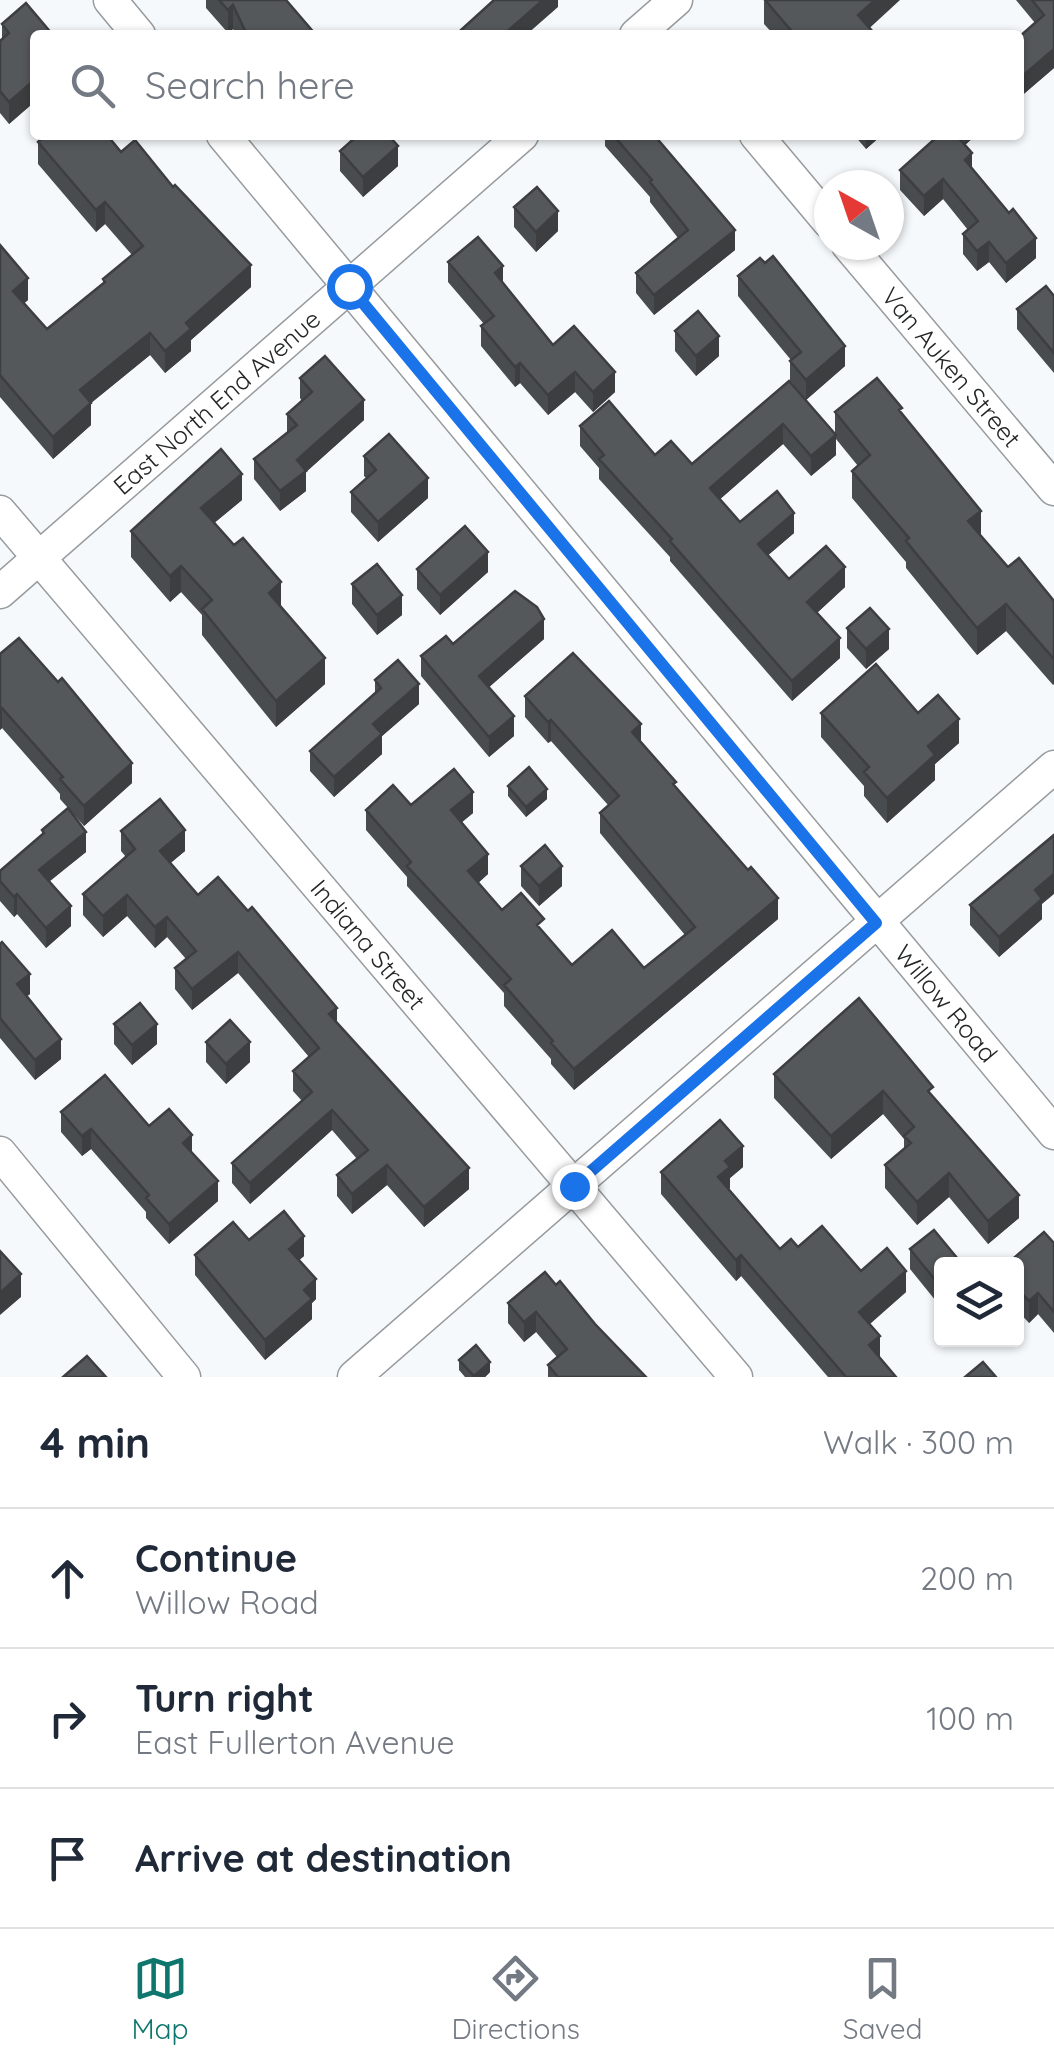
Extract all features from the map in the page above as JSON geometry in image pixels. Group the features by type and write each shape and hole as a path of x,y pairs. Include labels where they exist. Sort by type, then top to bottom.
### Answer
{"street":[{"path":"110,0 136,30"},
{"name":"Willow Road","path":"227,140 1054,1133"},
{"name":"East North End Avenue","path":"0,592 516,140"},
{"path":"760,140 814,204"},
{"name":"Van Auken Street","path":"861,260 1054,489"},
{"name":"Indiana Street","path":"0,512 736,1377"},
{"path":"354,1377 1054,766"},
{"path":"0,1152 184,1377"}],"building":[{"path":"219,0 286,0 312,30 245,30 233,5 228,10"},
{"path":"494,0 543,0 509,30 461,30"},
{"path":"765,0 875,0 858,15 871,30 791,30"},
{"path":"1032,0 1054,0 1054,49 1024,75 1024,33 1044,15"},
{"path":"26,3 49,30 30,30 30,84 9,102 0,91 0,41 9,33 2,24"},
{"path":"111,140 121,152 135,140 173,187 251,265 186,323 191,329 165,351 150,333 80,390 91,403 53,437 0,375 0,245 28,278 13,291 47,329 143,246 105,202 96,210 38,142"},
{"path":"352,140 393,140 398,146 363,177 340,151"},
{"path":"617,140 658,140 735,230 654,295 636,273 688,230"},
{"path":"933,140 960,140 972,153 965,160 1009,213 1013,209 1036,238 1006,263 989,242 977,251 963,234 978,221 943,179 924,196 900,170"},
{"path":"537,187 558,211 536,232 514,207"},
{"path":"478,237 503,266 495,273 553,345 574,326 615,372 593,392 575,372 548,395 520,363 515,367 481,326 494,316 448,262"},
{"path":"773,256 845,346 806,380 790,361 801,352 738,276 760,258 765,263"},
{"path":"1046,286 1054,296 1054,353 1017,309"},
{"path":"698,311 719,336 696,356 675,331"},
{"path":"325,356 364,400 297,460 306,471 280,491 254,459 297,425 287,414 312,392 300,378"},
{"path":"877,378 981,511 968,521 1008,567 1019,558 1054,601 1053,658 1006,604 977,628 852,471 870,455 835,412"},
{"path":"789,381 836,435 811,456 783,424 710,488 740,522 777,491 794,513 758,544 789,579 826,546 845,567 807,602 840,638 792,681 599,459 604,455 580,426 609,401 655,455 671,441 692,464"},
{"path":"389,434 428,478 378,522 351,492 376,470 364,456"},
{"path":"221,449 242,474 201,508 234,545 243,538 281,582 269,593 325,658 276,701 202,609 212,600 181,566 170,576 131,531"},
{"path":"465,526 488,552 440,595 417,569"},
{"path":"377,564 402,595 377,615 352,584"},
{"path":"515,591 537,607 544,619 479,676 514,716 489,737 421,656 446,636 453,644"},
{"path":"870,608 889,629 866,649 847,628"},
{"path":"19,638 58,682 62,678 132,763 84,806 60,779 63,777 0,710 0,654"},
{"path":"573,653 641,724 632,732 676,782 673,784 748,870 751,867 778,898 574,1069 504,985 511,979 407,866 411,862 366,810 393,785 411,805 454,769 473,792 451,810 488,854 468,871 502,910 521,893 544,919 537,925 572,965 612,930 644,968 695,927 600,813 619,796 525,696"},
{"path":"398,660 419,684 373,724 382,734 334,777 310,751 381,688 375,680"},
{"path":"876,664 918,713 938,695 959,719 928,746 935,755 887,798 864,772 869,767 821,713"},
{"path":"529,767 547,789 526,807 508,786"},
{"path":"160,799 185,830 160,851 198,895 218,877 248,911 252,907 337,1008 329,1014 469,1168 424,1207 387,1165 352,1194 337,1175 368,1150 332,1110 250,1183 232,1163 312,1092 293,1071 319,1048 238,952 192,989 175,968 196,951 167,917 155,927 127,895 103,916 83,894 135,849 121,831"},
{"path":"68,808 86,832 39,870 71,906 46,928 17,894 14,897 0,881 0,871"},
{"path":"1054,835 1054,874 1035,890 1042,899 999,937 970,905"},
{"path":"545,845 562,866 539,886 521,866"},
{"path":"2,942 30,974 17,984 61,1039 35,1060 0,1018"},
{"path":"859,998 933,1087 928,1091 1019,1195 988,1221 949,1173 917,1202 885,1165 911,1143 904,1136 914,1127 883,1091 831,1136 774,1074"},
{"path":"140,1003 157,1024 132,1045 114,1024"},
{"path":"230,1020 250,1042 226,1064 206,1042"},
{"path":"105,1075 149,1126 169,1109 192,1135 183,1143 218,1181 169,1224 91,1129 82,1136 61,1112"},
{"path":"720,1120 743,1146 725,1161 730,1167 718,1177 780,1249 791,1239 798,1247 822,1226 861,1271 887,1248 906,1271 859,1312 880,1336 869,1345 896,1377 846,1377 741,1255 736,1260 661,1172"},
{"path":"284,1211 304,1236 289,1249 316,1279 304,1290 312,1299 265,1340 195,1255 233,1222 249,1240"},
{"path":"934,1230 956,1257 934,1257 934,1279 910,1249"},
{"path":"1044,1232 1054,1243 1054,1312 1038,1293 1029,1301 1024,1296 1024,1257 1015,1257"},
{"path":"0,1251 21,1274 0,1293"},
{"path":"545,1272 556,1285 560,1281 646,1377 558,1377 548,1365 567,1349 536,1312 524,1322 508,1303"},
{"path":"476,1345 490,1362 474,1376 459,1360"},
{"path":"87,1356 106,1377 63,1377"},
{"path":"983,1362 996,1377 965,1377"}],"route":[{"path":"349,286 876,923 574,1186"}]}
